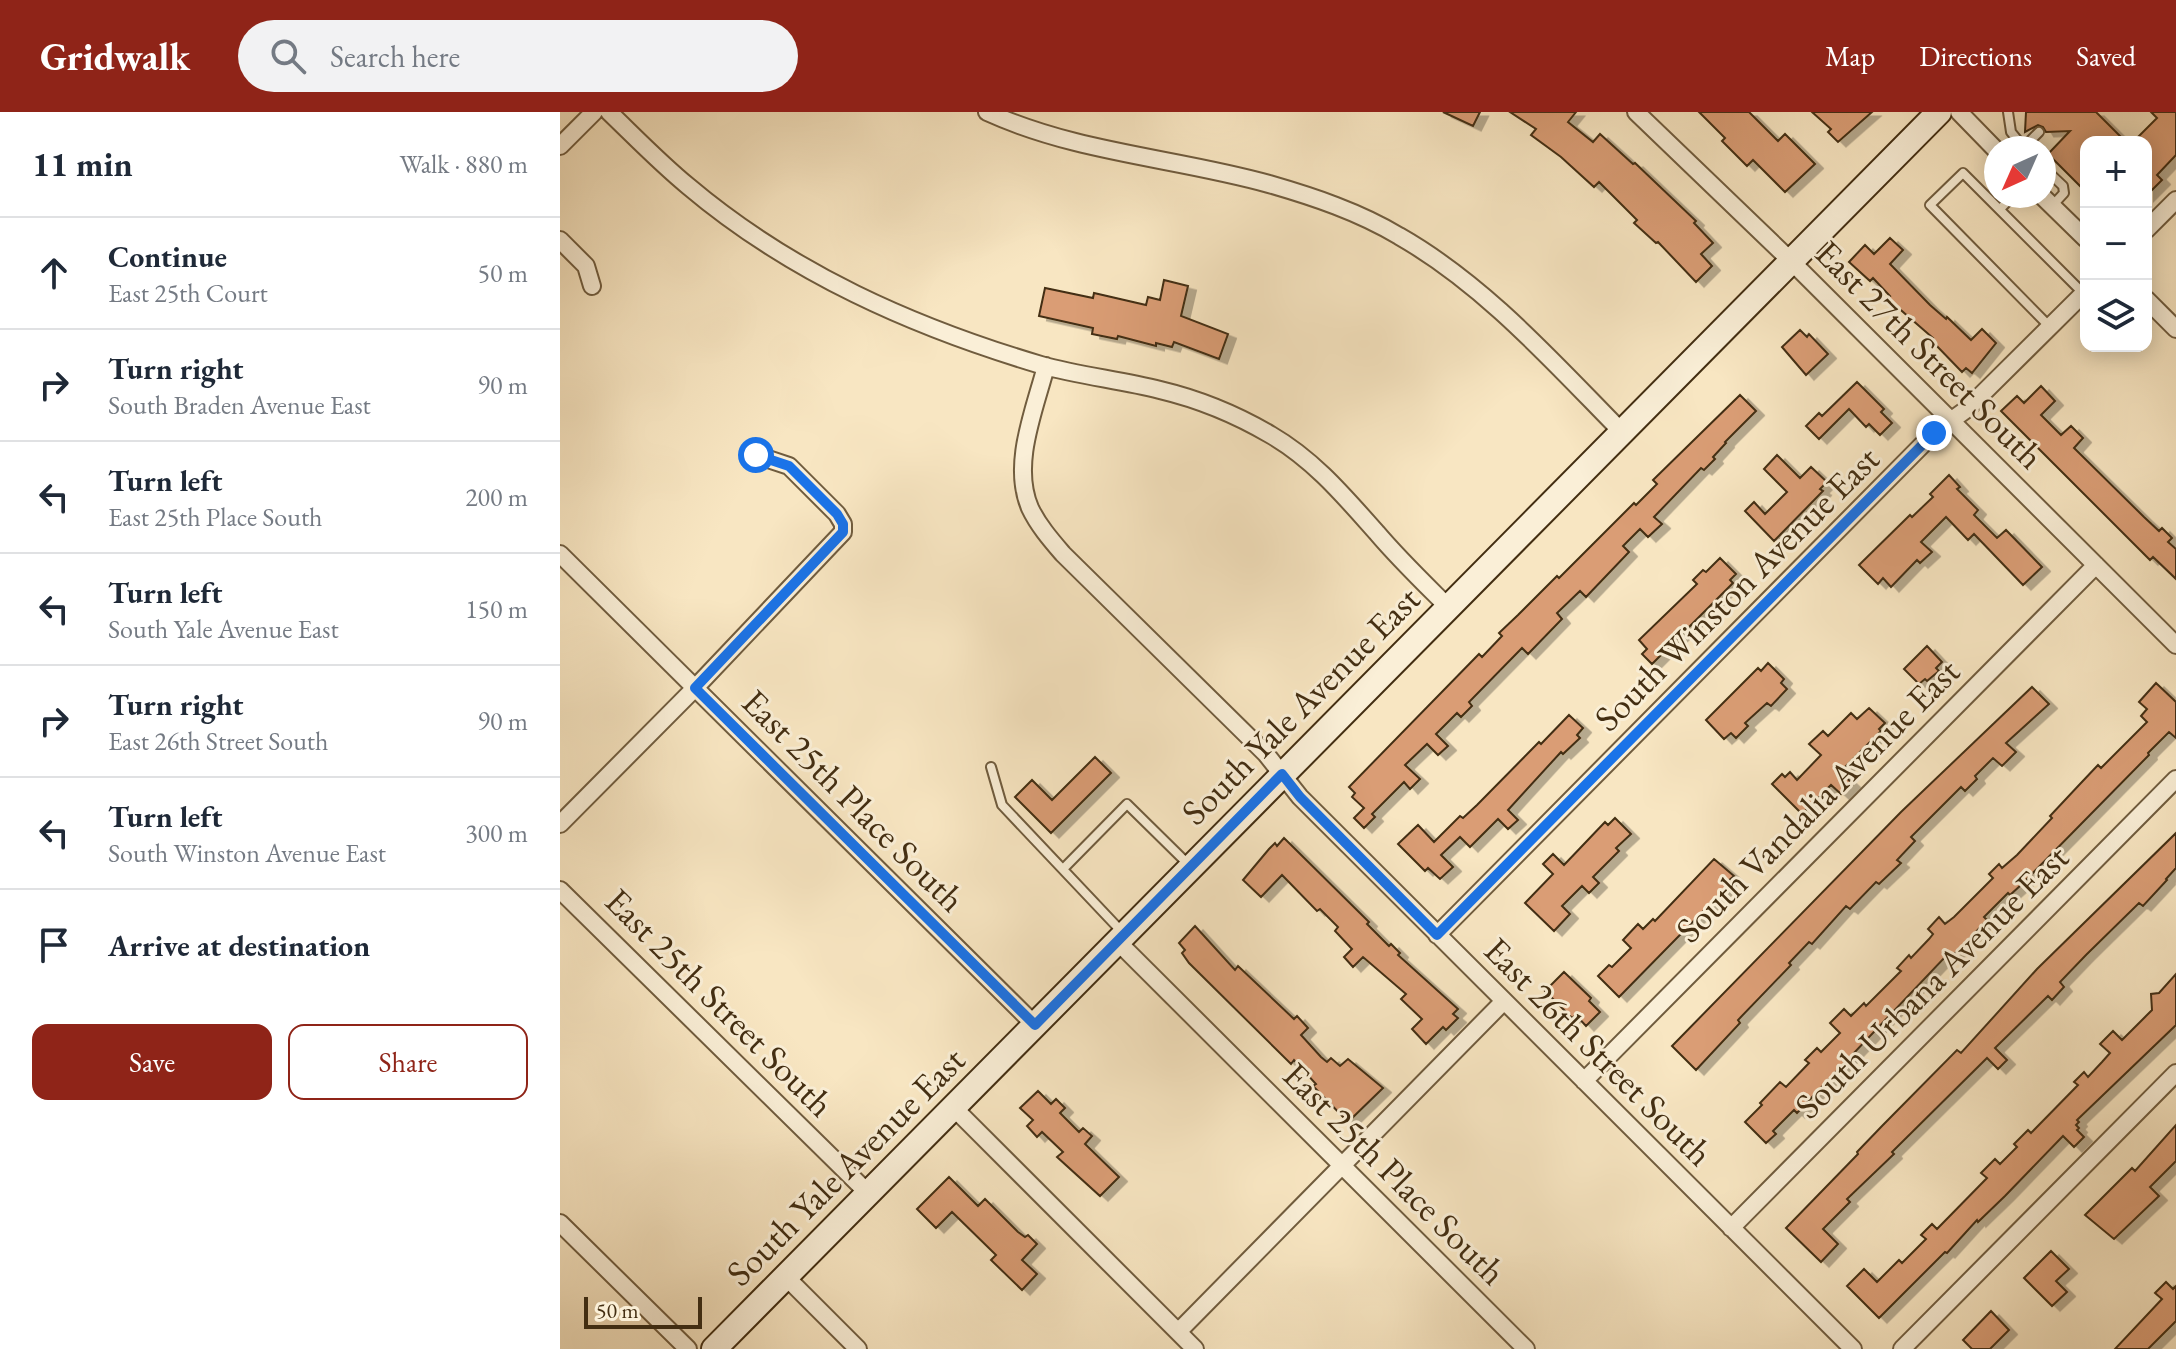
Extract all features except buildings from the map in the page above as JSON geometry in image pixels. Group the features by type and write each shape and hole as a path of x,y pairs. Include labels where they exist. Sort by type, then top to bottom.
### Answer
{"main road":[{"name":"South Yale Avenue East","path":"714,1349 1939,112"}],"street":[{"path":"560,146 594,112"},
{"path":"609,112 717,209 827,281 881,308 939,332 1046,366 1194,399 1271,435 1330,480 1448,607"},
{"path":"987,112 1086,146 1266,183 1317,199 1399,236 1447,267 1485,297 1622,432"},
{"name":"East 27th Street South","path":"1636,112 1791,261 2176,645"},
{"path":"1959,112 1984,138"},
{"path":"2152,224 2176,200"},
{"path":"2054,208 2080,233"},
{"path":"560,240 586,266 592,286"},
{"name":"South Winston Avenue East","path":"1437,935 1934,433 1967,409 2080,297"},
{"path":"2152,305 2176,329"},
{"name":"East 26th Street South","path":"1046,366 1024,460 1024,484 1030,507 1044,531 1063,554 1266,754 1300,797 1853,1349"},
{"path":"560,824 843,532 843,524 837,514 789,466 756,455"},
{"name":"East 25th Place South","path":"560,554 1035,1025"},
{"name":"South Vandalia Avenue East","path":"1584,1081 2096,565"},
{"name":"South Urbana Avenue East","path":"1731,1228 2176,779"},
{"name":"East 25th Street South","path":"560,890 869,1194"},
{"name":"East 25th Place South","path":"1121,937 1341,1166 1526,1349"},
{"path":"1178,1332 1504,1001"},
{"path":"1902,1349 2176,1073"},
{"path":"953,1107 1195,1349"},
{"path":"560,1223 688,1349"},
{"path":"786,1277 858,1349"}],"lane":[{"path":"2008,112 2014,136"},
{"path":"2035,136 2039,132"},
{"path":"2050,327 1930,205 1963,173 2080,287"},
{"path":"2056,179 2063,186 2064,193 2056,197"},
{"path":"991,767 1002,805 1063,869 1121,937"},
{"path":"1063,869 1127,804 1191,867"}],"route":[{"path":"756,455 789,466 837,514 843,524 843,532 695,688 1035,1025 1282,774 1300,797 1437,935 1934,433"}]}
